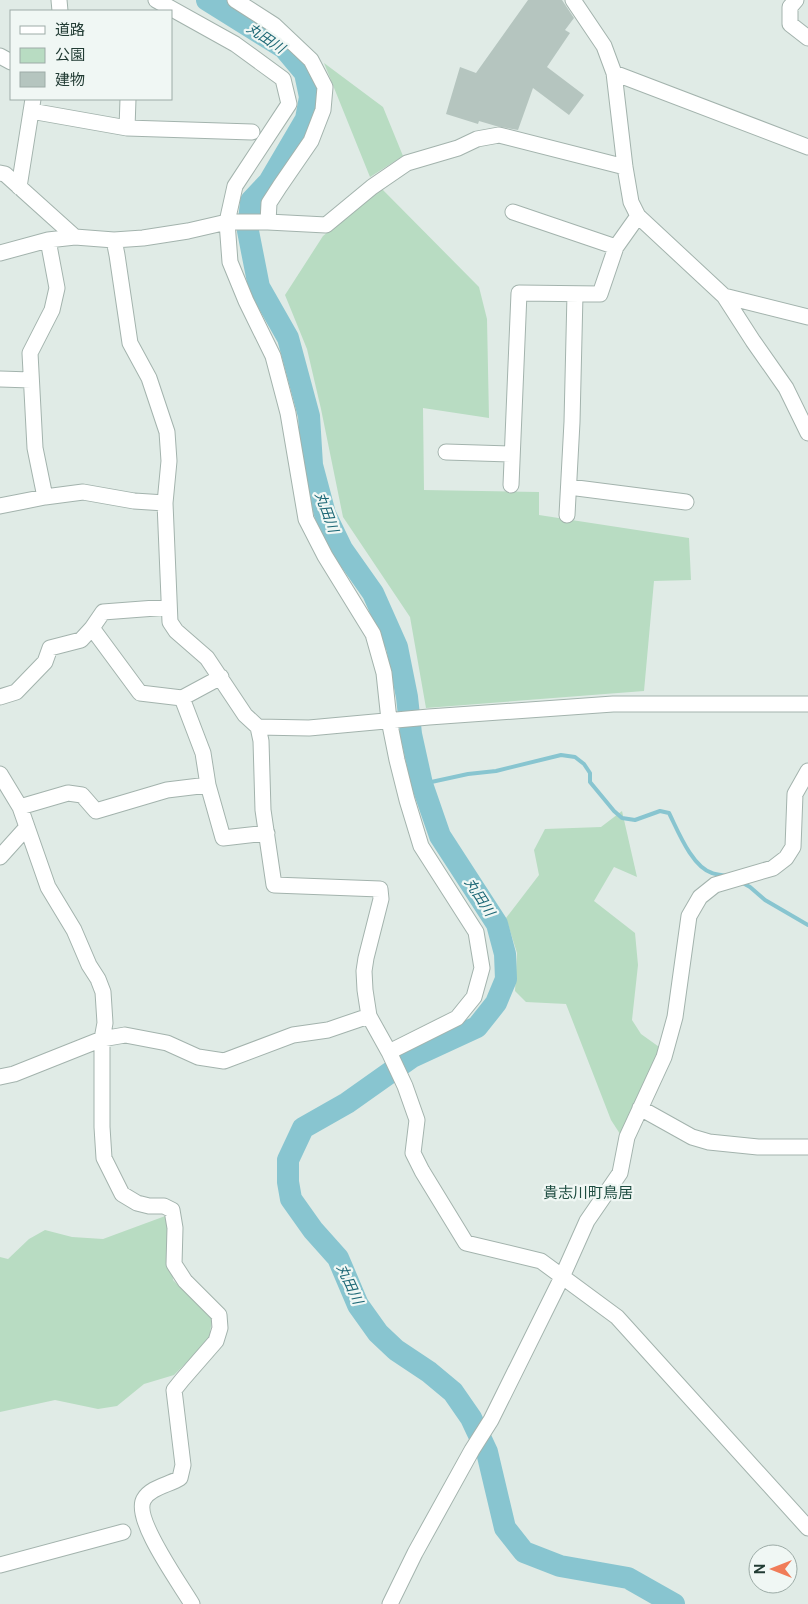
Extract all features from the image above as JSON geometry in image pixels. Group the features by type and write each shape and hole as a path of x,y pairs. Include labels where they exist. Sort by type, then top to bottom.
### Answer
{"street":[{"path":"156,0 235,44 283,79 289,104 235,186 227,222 230,262 246,301 273,356 288,413 306,519 325,556 373,634 384,673 389,720 407,800 421,846 476,932 482,968 474,996 457,1018 389,1052"},
{"path":"236,0 274,25 311,60 325,87 323,110 311,141 269,203 268,222"},
{"path":"573,0 604,46 614,73 625,167 631,202 638,216 724,296 786,388 808,434"},
{"path":"796,0 790,7 790,24 808,38"},
{"path":"614,73 808,147"},
{"path":"127,128 128,100"},
{"path":"19,187 32,105 127,128 252,132"},
{"path":"0,253 48,240 75,237 114,240 188,231 227,222 326,225 372,187 407,164 458,148 477,139 499,135 625,167"},
{"path":"0,173 5,174 75,237"},
{"path":"513,212 616,247"},
{"path":"511,485 519,293 600,294 616,247 638,216"},
{"path":"45,497 35,448 30,354 52,310 56,288 48,240"},
{"path":"114,240 130,343 148,378 167,432 169,461 165,503 170,622 176,631 207,658 245,715 258,727 261,742 263,810 274,885 380,889 381,900 364,971 365,990 369,1016 389,1052 417,1120 413,1153 422,1171 452,1223 466,1242 541,1261 617,1318 808,1528"},
{"path":"567,515 575,294"},
{"path":"724,296 808,317"},
{"path":"0,379 31,380"},
{"path":"446,452 512,454"},
{"path":"569,487 686,502"},
{"path":"0,506 83,492 134,501 165,503"},
{"path":"0,697 16,692 45,662 50,648 81,640 104,612 169,607"},
{"path":"92,628 140,693 182,698 221,677"},
{"path":"182,698 203,753 208,785 222,838 267,833"},
{"path":"258,727 309,728 389,720 613,704 808,704"},
{"path":"390,1604 415,1553 472,1450 491,1420 562,1277 586,1221 620,1173 627,1137 664,1057 675,1017 689,916 700,897 715,885 773,868 786,858 793,847 795,794 808,771"},
{"path":"0,774 20,807 48,887 74,930 103,992 105,1023 102,1039 104,1158 122,1194 137,1203 149,1206 164,1206 172,1210 175,1228 174,1264 185,1281 219,1315 220,1328 216,1341 174,1390 183,1465 180,1478 172,1484 151,1491 143,1500 142,1512 148,1532 192,1604"},
{"path":"20,807 68,793 82,795 96,811 167,790 208,785"},
{"path":"0,857 27,827"},
{"path":"0,1077 30,1069 102,1039 125,1035 167,1043 198,1058 224,1061 293,1035 328,1030 369,1016"},
{"path":"640,1108 692,1137 709,1142 758,1147 808,1147"},
{"path":"0,1565 122,1532"}],"green space":[{"path":"324,63 383,107 403,156 370,177"},
{"path":"381,188 479,287 487,319 489,418 423,408 424,490 539,492 539,515 689,538 691,580 654,581 644,691 426,708 410,617 343,517 307,349 285,295 323,236"},
{"path":"622,811 637,877 614,867 594,901 635,933 638,965 632,1020 641,1034 662,1049 622,1137 611,1120 566,1004 526,1002 515,991 517,953 506,918 539,875 534,850 545,829 601,827"},
{"path":"168,1215 173,1280 212,1319 209,1340 174,1375 144,1384 117,1406 98,1409 55,1400 0,1412 0,1257 8,1259 29,1239 45,1230 72,1237 103,1239"}],"building":[{"path":"528,0 562,0 574,18 565,30 570,33 547,67 584,95 569,115 533,88 518,130 479,121 478,124 446,114 460,67 476,73"}],"waterway":[{"name":"丸田川","path":"207,0 284,48 305,73 310,97 306,119 269,182 251,201 248,231 259,287 288,338 309,416 312,465 325,514 342,549 373,593 397,647 407,697 411,734 422,784 440,836 497,924 505,954 506,979 496,1003 477,1027 412,1057 347,1103 303,1128 288,1160 288,1182 291,1199 313,1230 338,1258 358,1305 378,1333 396,1350 429,1372 453,1392 471,1418 487,1452 505,1528 524,1552 560,1566 628,1578 674,1604"},
{"path":"422,784 468,774 496,771 561,755 575,757 584,764 590,773 590,782 622,818 635,820 660,811 669,813 686,848 698,864 712,873 728,876"},
{"path":"741,882 765,900 808,925"}],"district":[{"name":"貴志川町鳥居","path":"588,1192"}]}
